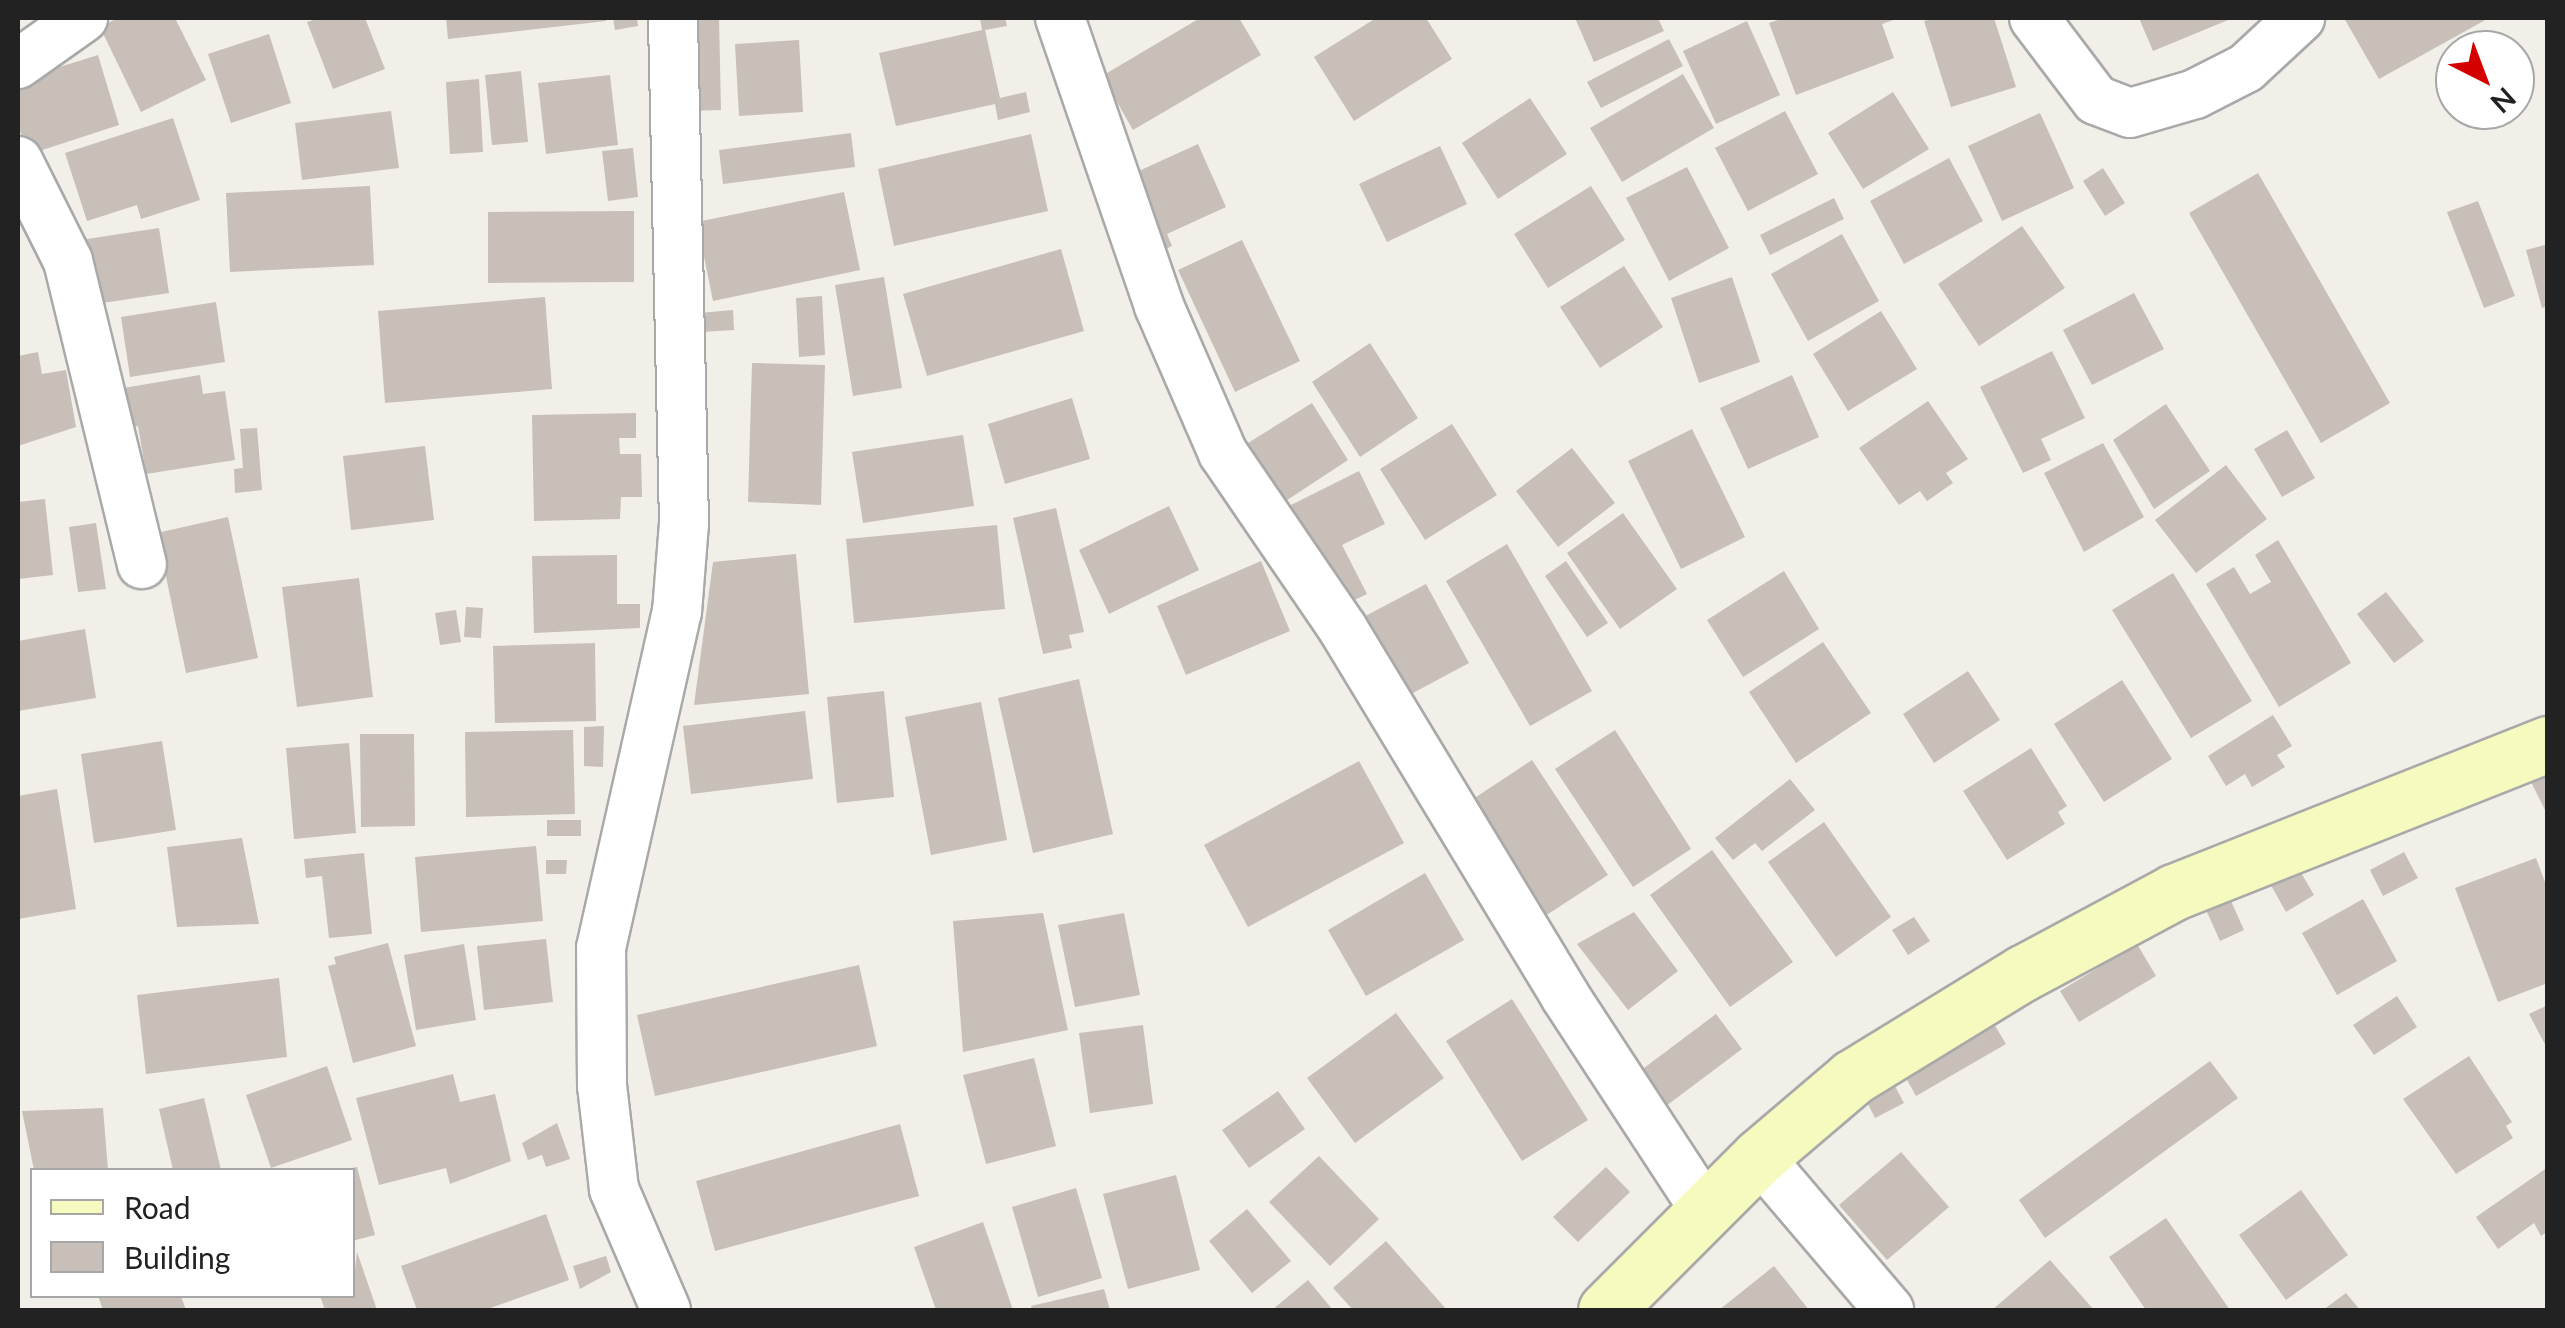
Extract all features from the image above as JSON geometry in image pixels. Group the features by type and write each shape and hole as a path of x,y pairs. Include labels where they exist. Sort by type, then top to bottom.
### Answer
{"main road":[{"path":"1606,1310 1759,1158 1853,1077 2022,972 2174,892 2548,744"}],"street":[{"path":"18,64 82,18"},
{"path":"666,1310 614,1189 602,1086 600,948 676,612 684,524 673,18"},
{"path":"1060,18 1158,306 1224,453 1344,629 1564,996 1705,1210"},
{"path":"2034,18 2096,100 2130,113 2195,94 2246,68 2300,18"},
{"path":"18,162 68,261 142,564"},
{"path":"1759,1158 1889,1310"}],"building":[{"path":"118,18 175,18 206,80 141,112 100,27"},
{"path":"319,18 365,18 385,69 333,89 307,22"},
{"path":"446,18 606,18 606,21 448,39"},
{"path":"613,18 637,18 638,26 615,30"},
{"path":"685,18 719,18 721,110 686,111"},
{"path":"980,18 1005,18 1007,26 985,30 1000,98 1026,92 1030,112 998,120 995,104 896,126 879,53 982,30"},
{"path":"1200,18 1239,18 1261,55 1133,130 1102,76"},
{"path":"1376,18 1426,18 1452,59 1354,121 1314,57"},
{"path":"1575,18 1658,18 1664,31 1594,62"},
{"path":"1784,18 1899,18 1882,24 1894,58 1796,95 1769,23"},
{"path":"1994,18 2016,87 1951,107 1924,21"},
{"path":"2139,18 2233,18 2153,51"},
{"path":"2344,18 2489,18 2467,30 2435,30 2435,48 2379,79"},
{"path":"1747,21 1780,95 1716,124 1683,51"},
{"path":"269,34 291,103 231,123 208,54"},
{"path":"1669,39 1683,66 1601,108 1587,82"},
{"path":"799,40 803,112 739,116 735,44"},
{"path":"98,55 119,125 27,155 18,124 18,80"},
{"path":"521,71 528,142 492,145 485,75"},
{"path":"1683,74 1714,128 1622,182 1590,128"},
{"path":"610,75 618,145 546,154 538,83"},
{"path":"479,79 483,152 450,154 446,82"},
{"path":"1893,92 1929,149 1863,189 1828,133"},
{"path":"1530,98 1567,154 1498,199 1462,143"},
{"path":"391,111 399,168 302,180 295,123"},
{"path":"1785,111 1818,174 1748,211 1715,148"},
{"path":"2040,113 2074,188 2002,221 1968,146"},
{"path":"173,118 200,200 141,219 137,205 87,221 65,153"},
{"path":"851,133 855,167 723,184 719,150"},
{"path":"1031,134 1048,211 894,246 878,169"},
{"path":"1198,144 1226,207 1167,234 1172,246 1143,259 1130,175"},
{"path":"1440,146 1467,204 1387,242 1359,184"},
{"path":"633,148 638,197 608,201 602,151"},
{"path":"1949,158 1983,221 1904,264 1870,201"},
{"path":"1687,167 1729,248 1669,281 1626,198"},
{"path":"2103,168 2125,203 2105,216 2083,181"},
{"path":"2258,173 2390,403 2321,443 2189,213"},
{"path":"370,186 374,265 230,272 226,193"},
{"path":"1591,186 1625,240 1548,288 1514,234"},
{"path":"844,192 860,270 713,301 697,222"},
{"path":"1834,198 1844,219 1770,255 1760,235"},
{"path":"2478,201 2515,296 2484,308 2447,212"},
{"path":"634,211 634,282 488,283 488,212"},
{"path":"2022,226 2065,288 1979,346 1938,284"},
{"path":"159,228 169,293 96,304 87,239"},
{"path":"1842,234 1879,301 1808,341 1771,274"},
{"path":"1242,240 1300,361 1235,392 1178,270"},
{"path":"2548,244 2548,306 2542,308 2526,250"},
{"path":"1061,249 1084,331 927,376 903,294"},
{"path":"1624,266 1663,327 1600,368 1560,307"},
{"path":"884,277 902,388 853,396 835,285"},
{"path":"1732,277 1760,362 1699,383 1671,298"},
{"path":"2134,293 2164,349 2092,385 2063,330"},
{"path":"822,296 825,355 799,357 796,298"},
{"path":"545,297 552,389 385,403 378,311"},
{"path":"216,302 225,362 130,377 121,317"},
{"path":"733,310 734,330 701,332 699,313"},
{"path":"1881,311 1917,369 1848,411 1813,354"},
{"path":"1370,343 1418,418 1360,457 1312,382"},
{"path":"2052,351 2085,418 2041,439 2051,460 2023,473 1980,387"},
{"path":"38,352 42,374 66,370 76,427 18,446 18,356"},
{"path":"752,363 825,365 821,505 748,502"},
{"path":"200,375 203,394 225,391 235,460 146,474 138,426 106,431 100,392"},
{"path":"1792,375 1819,437 1748,469 1720,408"},
{"path":"1072,398 1090,459 1005,484 988,424"},
{"path":"1928,401 1968,459 1946,473 1953,483 1927,501 1920,491 1899,505 1859,448"},
{"path":"1312,403 1348,460 1275,508 1237,450"},
{"path":"2166,404 2210,471 2154,509 2113,440"},
{"path":"636,413 636,438 619,438 620,454 641,454 642,497 621,497 620,519 534,521 532,415"},
{"path":"1452,424 1497,495 1425,540 1380,469"},
{"path":"257,428 262,490 235,493 234,469 243,468 240,429"},
{"path":"1692,429 1745,537 1681,569 1628,461"},
{"path":"2287,430 2315,478 2282,497 2254,449"},
{"path":"963,435 974,506 863,523 852,452"},
{"path":"2103,443 2144,517 2084,552 2044,473"},
{"path":"425,446 434,520 351,530 343,456"},
{"path":"1572,448 1615,503 1558,547 1516,491"},
{"path":"2226,465 2267,519 2196,573 2155,520"},
{"path":"1359,471 1385,524 1342,545 1367,594 1340,607 1289,506"},
{"path":"45,499 53,575 18,579 18,502"},
{"path":"1169,506 1199,570 1109,614 1079,550"},
{"path":"1056,508 1084,632 1069,635 1072,648 1043,654 1013,518"},
{"path":"1623,513 1677,589 1620,629 1567,553"},
{"path":"228,517 258,658 186,673 157,533"},
{"path":"96,523 106,589 78,592 69,527"},
{"path":"997,525 1005,609 854,623 846,539"},
{"path":"2278,540 2351,663 2279,707 2206,584 2234,567 2250,594 2271,582 2255,555"},
{"path":"1507,544 1592,691 1530,726 1446,581"},
{"path":"796,554 809,694 694,705 713,562"},
{"path":"617,555 617,604 640,604 640,628 534,633 532,556"},
{"path":"1261,561 1290,631 1186,675 1157,606"},
{"path":"1566,561 1608,623 1587,637 1545,576"},
{"path":"1784,571 1819,629 1743,677 1707,620"},
{"path":"2173,573 2252,701 2191,738 2112,610"},
{"path":"359,578 373,697 297,707 282,587"},
{"path":"1426,584 1469,663 1398,701 1356,621"},
{"path":"2386,592 2424,641 2394,663 2357,614"},
{"path":"466,607 483,608 481,638 464,637"},
{"path":"456,610 461,642 440,645 435,613"},
{"path":"85,629 96,698 18,711 18,641"},
{"path":"1823,642 1871,713 1796,763 1749,692"},
{"path":"595,643 596,721 495,723 493,646"},
{"path":"1968,671 2000,720 1934,763 1903,714"},
{"path":"1079,679 1113,834 1033,853 998,698"},
{"path":"2122,680 2172,759 2104,802 2054,724"},
{"path":"884,691 894,797 837,803 827,697"},
{"path":"981,702 1007,840 931,855 905,717"},
{"path":"805,711 813,779 691,794 683,726"},
{"path":"2273,715 2292,746 2277,755 2285,767 2252,787 2245,774 2226,786 2208,756"},
{"path":"604,726 603,767 584,766 584,727"},
{"path":"573,730 575,814 466,817 465,732"},
{"path":"1615,730 1691,849 1633,887 1555,769"},
{"path":"360,734 414,734 415,826 361,827"},
{"path":"162,741 176,830 94,843 81,754"},
{"path":"349,743 356,833 294,839 286,748"},
{"path":"2031,748 2067,806 2058,812 2065,824 2007,860 1963,791"},
{"path":"1532,760 1608,875 1542,918 1467,803"},
{"path":"1359,761 1404,843 1248,927 1204,845"},
{"path":"2548,764 2548,816 2527,774"},
{"path":"1790,779 1815,810 1762,851 1755,843 1733,860 1715,838"},
{"path":"57,789 76,909 18,919 18,796"},
{"path":"547,820 581,820 581,836 547,836"},
{"path":"1824,822 1891,917 1836,957 1768,862"},
{"path":"242,838 259,924 177,927 167,847"},
{"path":"536,846 543,921 421,932 415,857"},
{"path":"1712,850 1793,962 1730,1007 1650,895"},
{"path":"2404,852 2418,878 2383,896 2370,870"},
{"path":"364,853 372,934 329,938 322,876 306,878 304,859"},
{"path":"2536,858 2548,890 2548,983 2498,1002 2455,888"},
{"path":"546,860 567,860 566,874 546,874"},
{"path":"2296,864 2314,895 2286,912 2268,880"},
{"path":"1425,873 1464,940 1366,996 1328,930"},
{"path":"2226,890 2244,930 2220,941 2202,901"},
{"path":"2363,899 2397,961 2337,995 2302,933"},
{"path":"1634,912 1678,971 1628,1010 1577,944"},
{"path":"1043,913 1068,1030 963,1052 953,921"},
{"path":"1124,913 1140,995 1075,1007 1058,925"},
{"path":"1914,917 1930,941 1908,955 1892,930"},
{"path":"546,939 553,1002 484,1010 477,946"},
{"path":"388,943 416,1046 353,1063 328,966 336,964 334,957"},
{"path":"464,944 476,1020 416,1030 404,955"},
{"path":"2137,944 2156,976 2079,1022 2060,991"},
{"path":"859,965 877,1046 655,1096 637,1015"},
{"path":"279,978 287,1057 146,1074 137,995"},
{"path":"2397,996 2417,1027 2374,1055 2353,1025"},
{"path":"1512,999 1588,1120 1522,1161 1446,1041"},
{"path":"2548,1005 2548,1050 2529,1014"},
{"path":"1985,1009 2006,1044 1916,1096 1896,1060"},
{"path":"1396,1013 1444,1078 1355,1143 1307,1078"},
{"path":"1716,1014 1742,1049 1662,1109 1636,1074"},
{"path":"1143,1025 1153,1104 1090,1113 1079,1033"},
{"path":"2469,1056 2512,1122 2506,1126 2513,1138 2456,1174 2403,1099"},
{"path":"1034,1058 1056,1146 986,1164 963,1075"},
{"path":"2210,1061 2238,1098 2045,1238 2019,1200"},
{"path":"327,1066 352,1140 271,1168 246,1095"},
{"path":"453,1074 460,1102 495,1094 511,1161 450,1184 446,1168 379,1185 356,1098"},
{"path":"1889,1075 1904,1103 1875,1118 1861,1090"},
{"path":"1278,1091 1305,1129 1249,1168 1222,1130"},
{"path":"204,1098 221,1168 173,1168 159,1109"},
{"path":"103,1108 108,1168 34,1168 22,1111"},
{"path":"557,1123 570,1159 546,1167 542,1155 528,1160 522,1143"},
{"path":"900,1124 919,1196 715,1251 696,1181"},
{"path":"1901,1152 1949,1207 1887,1260 1839,1205"},
{"path":"1319,1156 1379,1219 1330,1266 1269,1202"},
{"path":"357,1167 375,1235 355,1240 355,1168"},
{"path":"1606,1167 1630,1192 1578,1242 1553,1217"},
{"path":"2548,1167 2548,1231 2541,1236 2534,1223 2498,1249 2476,1217"},
{"path":"1176,1175 1200,1270 1128,1289 1103,1194"},
{"path":"1076,1188 1102,1278 1038,1297 1012,1207"},
{"path":"2301,1190 2348,1255 2286,1300 2239,1235"},
{"path":"1247,1209 1291,1261 1252,1293 1209,1241"},
{"path":"546,1214 569,1280 485,1310 417,1310 401,1266"},
{"path":"2166,1218 2230,1310 2146,1310 2109,1257"},
{"path":"983,1222 1013,1310 936,1310 914,1247"},
{"path":"1386,1241 1447,1310 1353,1310 1333,1288"},
{"path":"357,1252 377,1310 325,1310 321,1298 355,1298"},
{"path":"606,1256 611,1272 580,1289 573,1266"},
{"path":"2050,1260 2094,1310 1992,1310"},
{"path":"1774,1266 1809,1310 1719,1310"},
{"path":"1308,1280 1333,1310 1272,1310"},
{"path":"1104,1289 1110,1310 1032,1310 1031,1306"},
{"path":"2346,1293 2360,1310 2323,1310"},
{"path":"99,1298 182,1298 186,1310 103,1310"}]}
